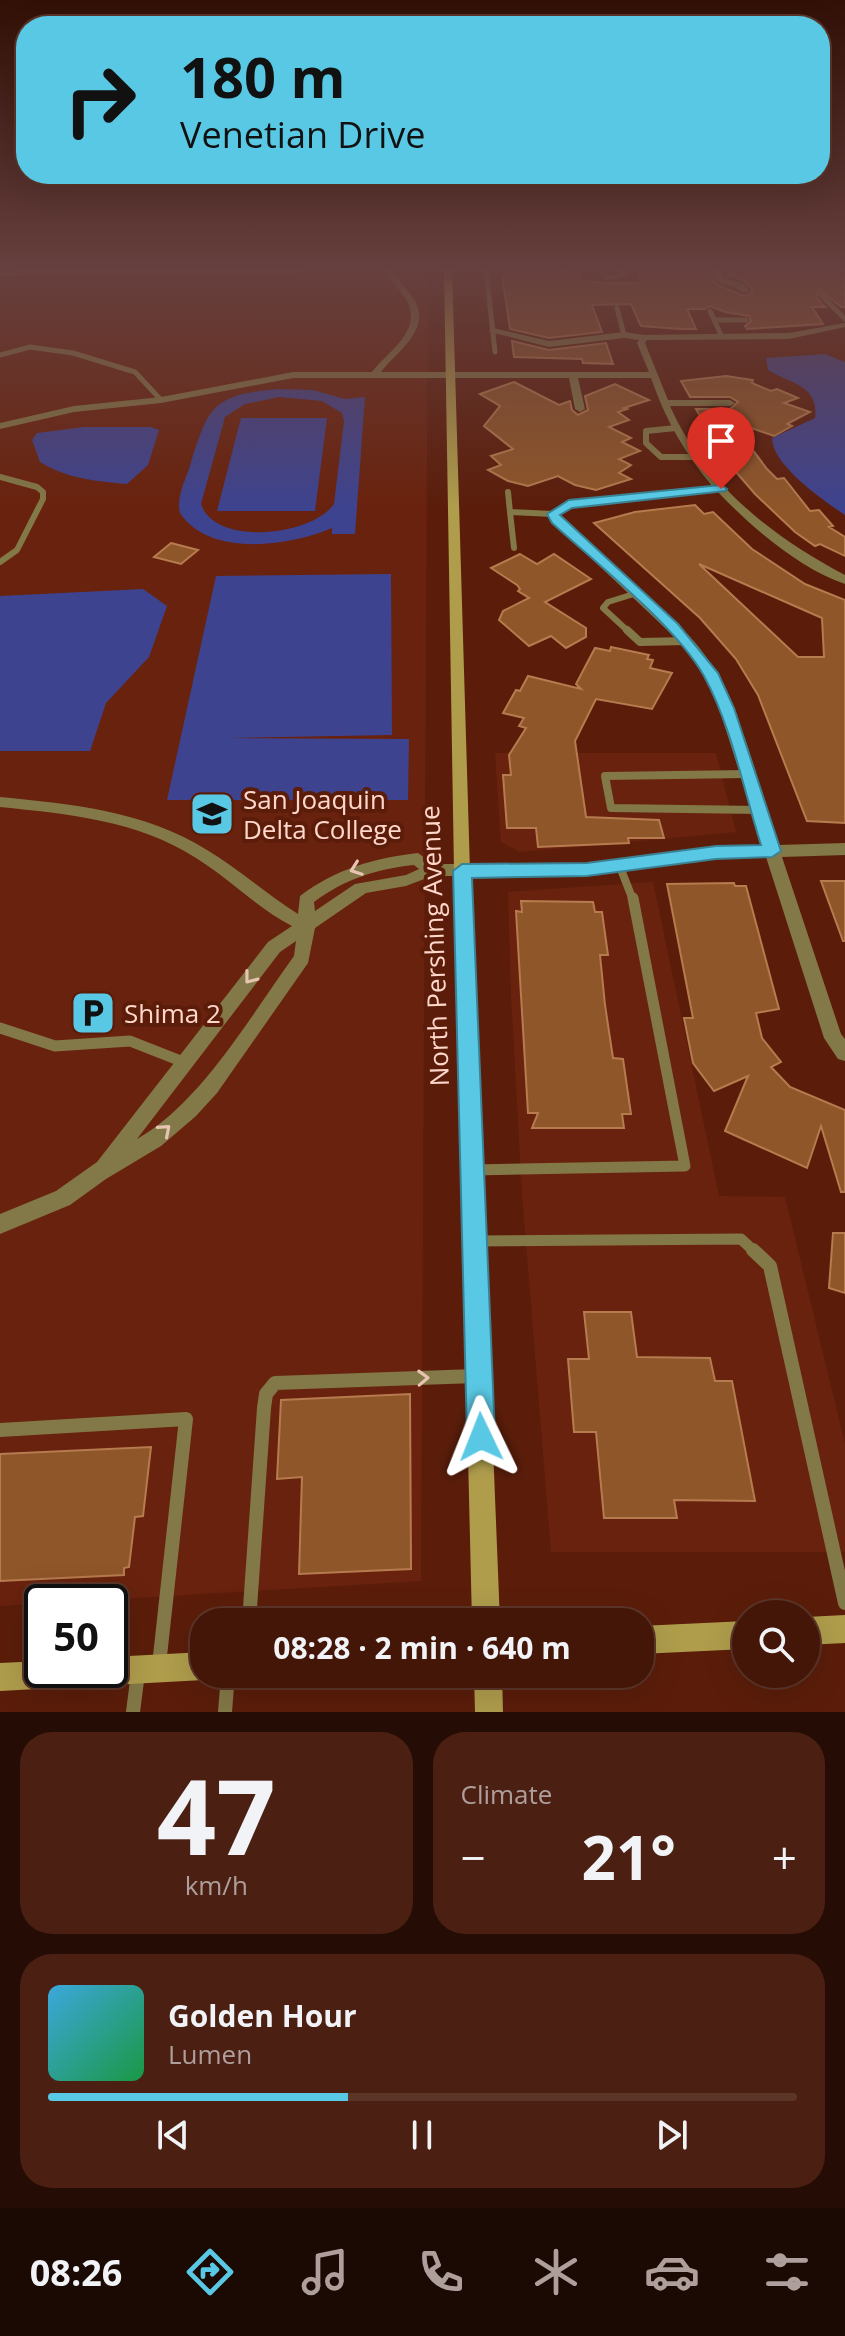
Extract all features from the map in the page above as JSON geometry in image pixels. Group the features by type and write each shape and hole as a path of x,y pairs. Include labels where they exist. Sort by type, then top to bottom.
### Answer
{"main road":[{"name":"North Pershing Avenue","path":"450,349 462,871 486,1608"},
{"path":"820,1630 845,1629"},
{"path":"654,1639 732,1636"},
{"path":"0,1677 190,1667"},
{"path":"488,1688 489,1712"}],"street":[{"path":"375,374 396,349"},
{"path":"643,349 676,428 694,457 721,489 779,543 845,580"},
{"path":"0,426 74,409 161,400 283,377 375,374 654,375"},
{"path":"573,375 580,409"},
{"path":"665,403 730,403"},
{"path":"721,489 569,504 553,514 687,641 715,684 833,1038 845,1053"},
{"path":"0,802 109,816 161,832 198,851 236,876 281,914 307,926"},
{"path":"0,1224 63,1198 99,1172 154,1140 210,1087 302,958 307,926 306,900 353,870 370,864 418,859 429,870 620,867 716,853 845,849"},
{"path":"99,1172 274,947 361,888 376,883 421,878 429,870"}],"lane":[{"path":"0,355 23,349"},
{"path":"41,349 88,357 135,372 161,400"},
{"path":"676,428 646,431 646,443 661,457 694,457"},
{"path":"0,477 37,487 43,492 43,499 17,550 0,562"},
{"path":"508,492 514,548"},
{"path":"510,512 553,514"},
{"path":"637,593 608,602 603,608 607,615 640,642 687,641"},
{"path":"747,774 605,776 611,808 759,810"},
{"path":"473,1170 685,1166 631,889 620,867"},
{"path":"0,1028 55,1046 130,1041 186,1063"},
{"path":"475,1241 741,1239 770,1266 845,1603"},
{"path":"250,1608 266,1394 275,1383 479,1376"},
{"path":"0,1430 186,1419 148,1669 133,1712"},
{"path":"225,1712 227,1688"}],"shaded area":[{"name":"San Joaquin Delta College","path":"0,349 428,349 421,1581 128,1598 128,1584 24,1584 24,1605 0,1606"},
{"path":"825,354 845,362 845,515 790,471 774,448 772,438 815,418 815,407 813,399 802,387 768,370 766,358"},
{"path":"313,390 345,399 365,397 355,534 332,534 332,528 295,540 252,544 230,542 210,537 193,527 180,513 182,490 208,417 226,400 256,392","holes":["279,397 322,401 342,413 344,421 334,504 323,515 306,524 264,532 225,527 210,518 201,504 225,417 245,404"]},
{"path":"241,418 327,418 315,511 217,511"},
{"path":"84,427 151,427 159,430 148,465 127,484 71,476 40,462 32,440 37,433"},
{"path":"391,574 392,735 230,738 409,739 408,800 167,800 216,576"},
{"path":"143,589 167,606 149,657 106,703 90,751 0,751 0,596"},
{"path":"495,753 716,753 736,832 520,852 501,842"},
{"path":"653,882 719,1196 785,1197 845,1444 845,1552 551,1552 522,1194 508,892"}],"building":[{"path":"513,349 608,349 613,364 583,363 582,359 514,357"},
{"path":"726,376 753,380 752,383 771,391 777,389 798,398 784,403 810,412 787,424 792,426 774,436 731,421 767,469 777,479 784,478 810,511 819,510 833,526 829,527 845,537 845,556 820,544 815,546 795,532 755,494 723,457 696,409 730,409 738,402 730,397 690,397 681,381"},
{"path":"514,382 559,405 570,401 572,410 578,415 588,410 585,396 615,384 649,400 618,412 629,420 609,427 631,438 622,442 640,451 619,459 631,465 619,473 631,479 596,490 575,485 558,476 528,486 508,481 488,470 501,465 491,456 513,449 484,426 500,406 480,394"},
{"path":"695,505 704,514 713,512 752,549 805,584 845,600 845,823 807,821 758,695 736,659 700,618 594,523 635,512","holes":["699,564 822,618 824,657 798,657"]},
{"path":"171,543 198,550 181,564 154,557"},
{"path":"520,554 537,564 554,554 591,579 545,602 586,628 586,637 566,648 551,636 529,646 499,620 503,611 529,598 518,591 517,585 491,568"},
{"path":"611,647 649,655 647,659 653,660 650,668 672,673 652,709 596,699 575,741 586,817 659,820 664,838 628,838 629,843 538,847 536,828 507,828 503,775 511,775 509,755 526,728 519,726 524,718 503,713 528,676 581,689 576,684 595,648 610,651"},
{"path":"821,881 845,881 845,941 843,941"},
{"path":"734,883 735,886 746,886 779,1009 756,1013 762,1038 781,1062 771,1067 790,1087 845,1110 845,1192 841,1192 821,1126 807,1168 725,1131 748,1076 714,1091 693,1063 684,1018 693,1018 667,884"},
{"path":"521,901 593,902 595,912 602,912 608,955 600,955 605,1005 613,1058 623,1059 631,1114 622,1114 624,1128 532,1128 538,1113 528,1113 516,911 522,912"},
{"path":"833,1233 845,1233 845,1293 829,1288"},
{"path":"584,1312 631,1312 637,1357 710,1358 715,1381 732,1381 755,1501 674,1500 677,1518 604,1518 596,1432 574,1432 568,1359 589,1359"},
{"path":"410,1394 411,1569 299,1574 302,1477 277,1479 281,1400"},
{"path":"151,1447 143,1516 135,1517 129,1567 124,1568 124,1575 0,1581 0,1454"}],"place":[{"name":"San Joaquin Delta College","path":"212,814"},
{"name":"Shima 2","path":"93,1013"}],"route":[{"path":"481,1437 466,911 462,871 587,870 716,853 772,851 726,708 710,673 687,641 553,514 556,509 569,504 721,489"}]}
